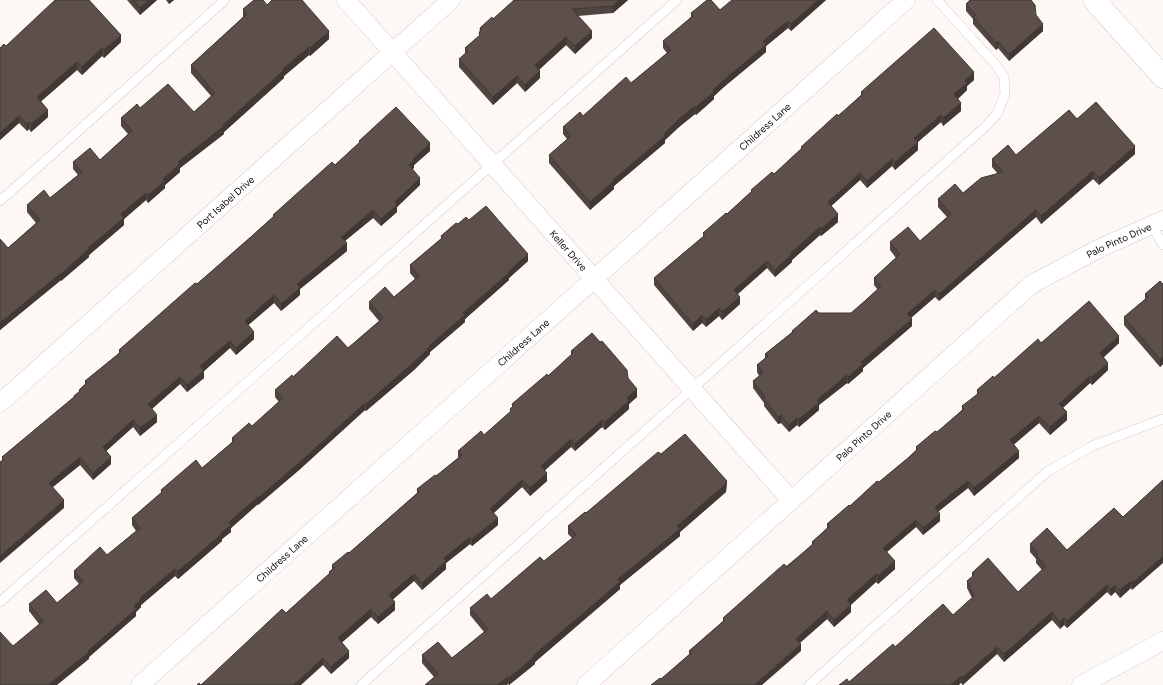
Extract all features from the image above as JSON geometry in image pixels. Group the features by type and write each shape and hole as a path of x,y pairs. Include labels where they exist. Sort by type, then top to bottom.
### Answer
{"street":[{"name":"Keller Drive","path":"346,0 791,500"},
{"name":"Port Isabel Drive","path":"0,403 451,0"},
{"name":"Childress Lane","path":"140,685 906,0"},
{"path":"1094,0 1163,77"},
{"name":"Palo Pinto Drive","path":"586,685 1032,284 1098,250 1157,223"},
{"path":"1081,685 1163,641"}],"lane":[{"path":"0,201 225,0"},
{"path":"0,602 677,0"},
{"path":"361,685 986,126 996,114 1005,94 1004,77 996,65 937,0"},
{"path":"1157,223 1163,245"},
{"path":"808,685 1048,470 1092,446 1163,419"}],"building":[{"path":"55,0 89,0 121,35 104,50 102,48 82,67 77,62 37,97 48,110 31,124 29,122 27,124 19,116 0,133 0,48 4,44 6,46"},
{"path":"134,0 149,0 140,8"},
{"path":"254,0 263,0 267,5 272,0 302,0 329,31 283,69 284,70 223,125 224,126 178,162 180,164 163,179 165,181 148,195 146,193 121,214 124,218 88,248 89,249 61,274 0,323 0,239 8,248 40,220 27,205 44,190 50,198 82,172 73,162 90,148 100,160 132,131 121,118 137,104 140,108 168,84 194,112 215,93 191,65 247,14 243,9"},
{"path":"514,0 619,0 613,6 572,9 592,31 575,46 566,37 535,65 540,71 525,85 517,76 493,97 459,59 468,51 465,48 480,35 480,28 492,17 493,19"},
{"path":"707,0 711,0 720,10 732,0 818,0 791,24 788,21 763,41 766,45 725,79 713,90 714,92 679,119 664,134 665,136 613,180 614,181 590,202 549,155 571,136 563,127 580,112 583,116 626,77 631,83 671,50 663,41 693,16 691,13"},
{"path":"970,0 1031,0 1035,5 1036,15 1043,24 1009,54 998,41 996,43 973,17 976,15 966,4"},
{"path":"934,28 974,72 965,80 967,83 954,94 961,103 943,118 941,115 914,138 918,142 895,162 892,159 867,181 860,173 828,202 838,214 821,229 820,227 791,253 792,254 775,270 767,261 734,290 740,297 722,312 719,308 706,320 702,315 693,324 654,278 705,235 703,233 726,213 727,214 752,191 751,190 772,172 774,174 837,114 838,116 863,94 861,92"},
{"path":"1096,102 1135,146 1099,178 1093,171 1041,216 1036,210 939,294 935,290 907,314 912,319 861,362 863,364 848,377 847,375 817,400 819,403 799,419 797,418 789,425 781,415 778,417 764,399 765,397 753,381 763,373 757,365 768,356 765,354 793,332 792,331 816,310 819,313 851,313 866,300 881,286 874,278 900,254 890,242 908,227 920,241 951,214 938,199 955,184 963,193 981,178 1003,172 992,159 1008,145 1016,155 1069,110 1077,119"},
{"path":"396,107 430,143 413,159 414,160 409,165 420,178 395,202 397,205 381,219 373,210 341,237 347,243 297,284 300,288 281,304 274,295 245,321 254,332 236,348 230,341 200,366 204,371 187,385 180,377 148,404 157,415 140,428 133,420 103,447 111,457 93,473 80,457 49,483 64,500 0,556 0,462 4,459 2,457 74,397 87,383 85,381 121,352 119,350 195,283 197,284 251,237 332,162 335,165"},
{"path":"486,206 528,254 508,272 509,273 463,313 465,315 429,346 430,347 414,362 229,522 231,525 221,533 222,534 178,571 175,569 140,598 141,600 134,606 136,609 88,651 89,652 48,685 0,685 0,632 13,646 43,621 29,604 46,590 57,603 83,581 74,571 100,547 107,555 140,528 132,518 162,492 161,490 196,460 202,468 234,441 232,438 249,423 252,426 283,398 275,390 292,375 293,377 337,336 348,348 383,318 369,302 385,287 394,297 419,276 410,265 442,238 441,236 456,223 458,224 466,217 469,220"},
{"path":"1160,281 1163,284 1163,357 1160,359 1124,317 1148,297 1145,294"},
{"path":"1089,301 1119,336 1100,353 1108,363 1092,377 1090,376 1059,404 1067,412 1050,427 1039,416 1010,440 1019,451 974,488 968,481 935,507 940,514 923,528 916,520 883,548 895,561 878,576 876,574 847,600 851,605 834,620 827,611 796,639 801,644 754,685 651,685 660,678 661,679 691,653 689,651 725,620 723,618 784,564 787,567 814,543 812,542 830,526 827,524 849,505 850,506 877,481 879,482 908,458 918,449 916,447 935,431 937,432 964,409 962,406 979,393 977,390 993,376 994,378 1038,339 1041,343"},
{"path":"592,333 600,342 602,341 627,370 628,378 637,389 627,398 629,401 605,422 602,420 575,444 571,439 541,466 547,473 530,488 522,480 490,509 498,518 472,539 470,537 444,558 446,561 422,583 414,574 389,595 395,602 378,617 371,609 338,638 349,651 331,667 323,658 294,684 295,685 201,685 282,609 286,613 335,568 332,565 348,552 349,553 419,492 417,489 462,455 458,451 481,431 484,435 511,411 510,409 513,406 512,404 547,374 548,376 573,353 571,351"},
{"path":"685,434 727,481 725,483 726,484 677,526 680,529 618,579 620,582 509,678 508,677 497,685 425,685 438,674 422,655 438,642 452,658 488,629 470,608 487,594 491,599 540,557 544,561 576,535 568,526 585,512 586,513 658,452 661,454"},
{"path":"1163,480 1163,556 1132,583 1131,581 1120,590 1115,585 1111,589 1107,585 1067,621 1064,618 1060,622 1052,612 1004,654 997,647 962,678 961,676 951,685 839,685 847,679 849,682 893,644 895,647 943,604 953,615 974,596 967,581 974,575 972,573 988,558 1018,592 1046,566 1036,555 1038,554 1030,544 1047,528 1067,550 1114,508 1123,517"}]}
